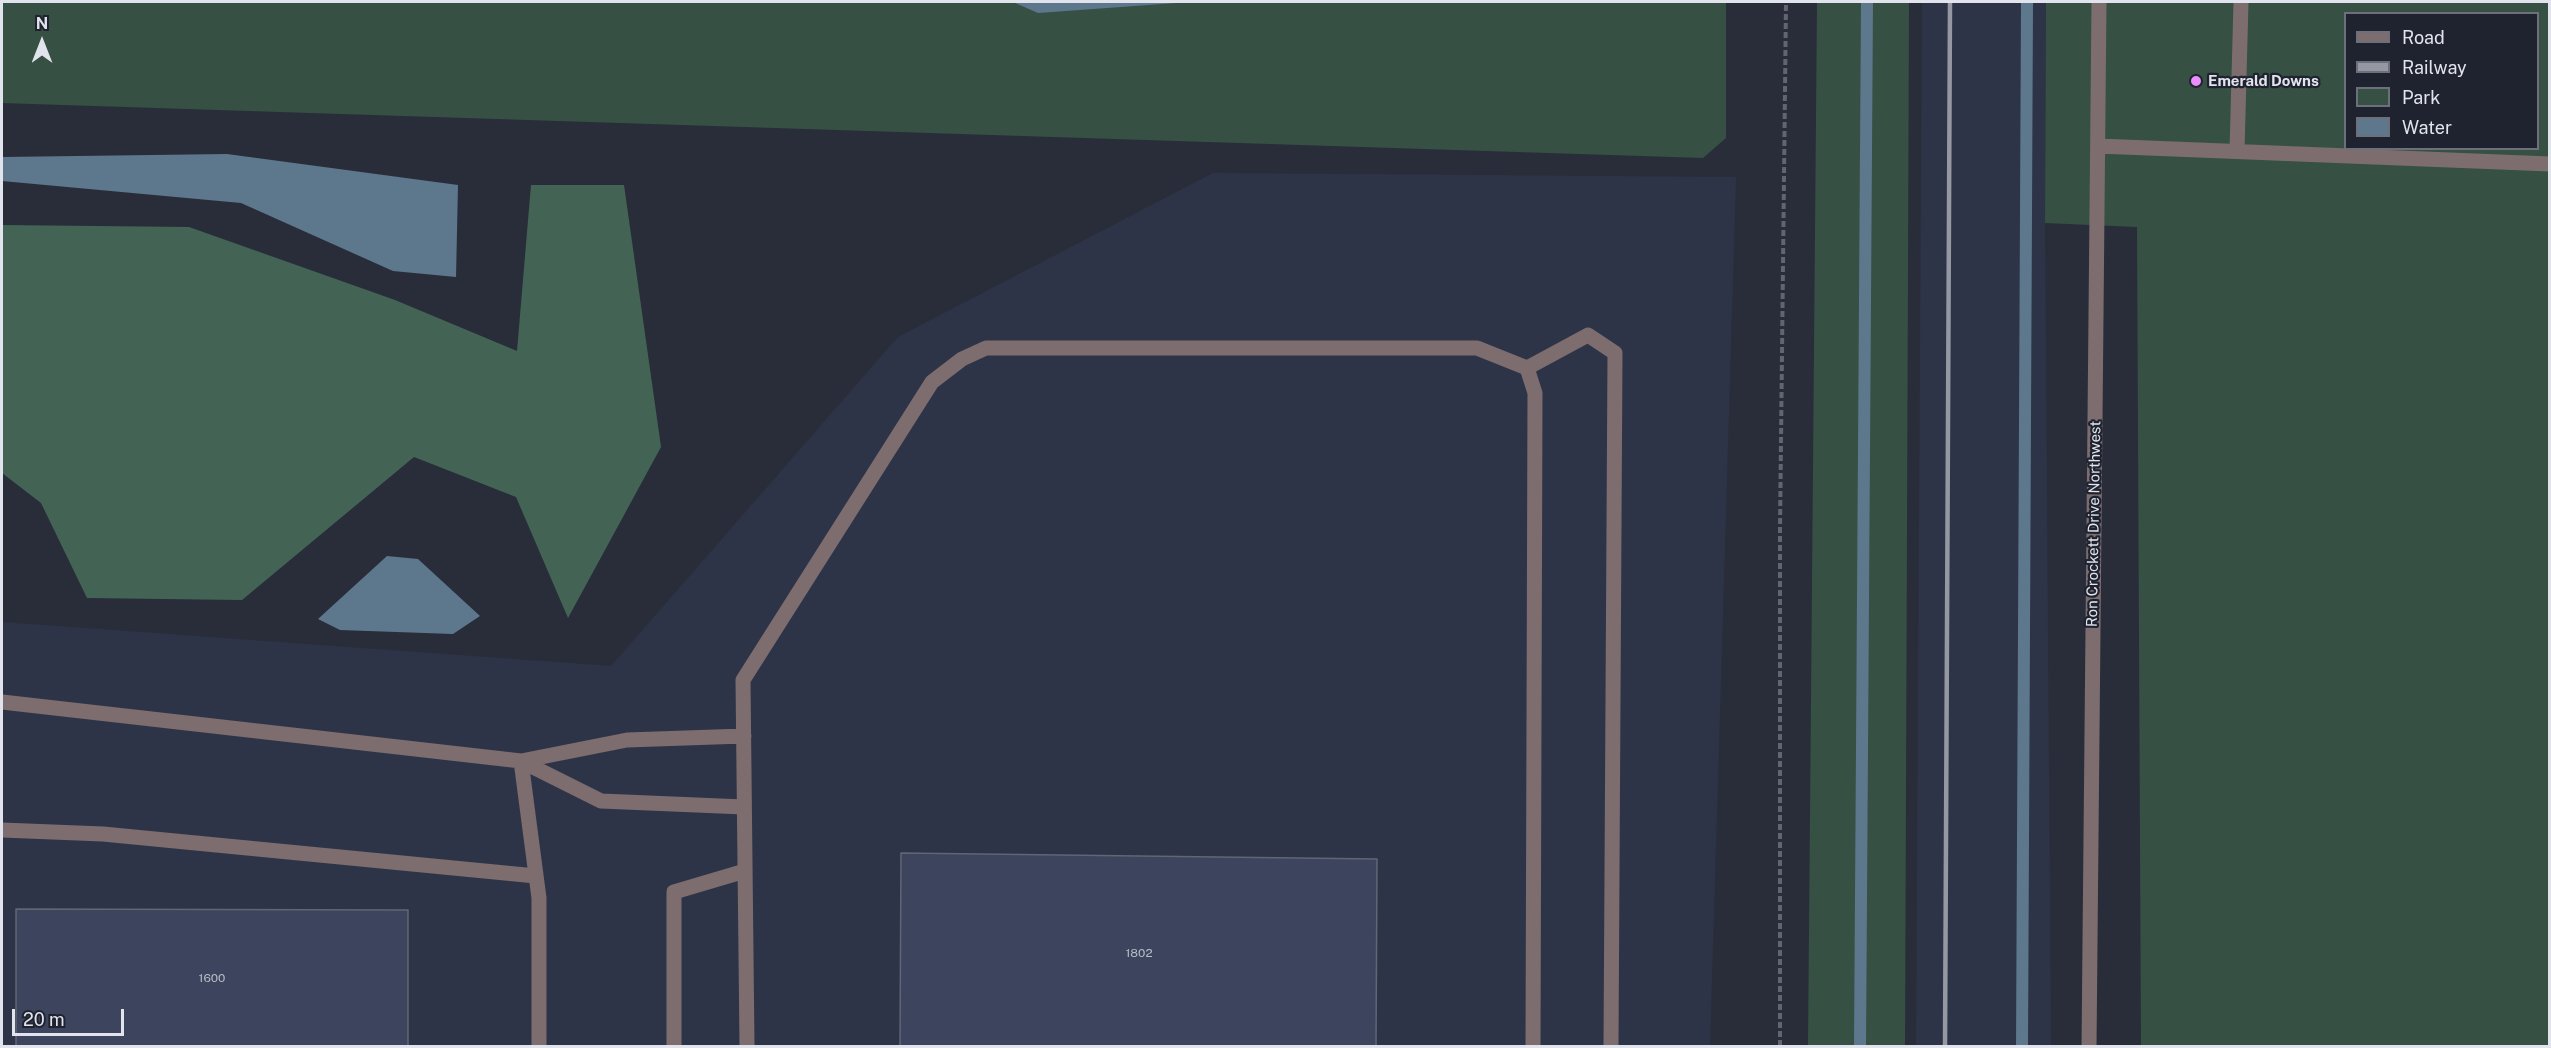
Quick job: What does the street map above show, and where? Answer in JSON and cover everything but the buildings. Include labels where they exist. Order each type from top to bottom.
[{"type":"street","name":"Ron Crockett Drive Northwest","points":[[2089,1047],[2099,2]]},
{"type":"street","points":[[2236,151],[2241,2]]},
{"type":"street","points":[[2098,146],[2550,164]]},
{"type":"street","points":[[1527,368],[1588,335],[1615,353],[1611,1047]]},
{"type":"street","points":[[747,1047],[743,680],[932,382],[962,359],[987,348],[1478,348],[1527,368]]},
{"type":"street","points":[[1527,368],[1535,393],[1533,1047]]},
{"type":"street","points":[[2,702],[521,761],[627,740],[744,736]]},
{"type":"street","points":[[521,761],[601,801],[744,807]]},
{"type":"street","points":[[521,761],[539,898],[539,1047]]},
{"type":"street","points":[[2,830],[103,834],[536,876]]},
{"type":"street","points":[[674,1047],[674,892],[745,871]]},
{"type":"path","points":[[1780,1047],[1780,542],[1786,2]]},
{"type":"shaded area","points":[[1922,2],[2046,2],[2045,223],[2051,1046],[1916,1046]]},
{"type":"shaded area","points":[[1213,173],[1736,177],[1710,1046],[2,1046],[2,622],[611,666],[898,337]]},
{"type":"green space","points":[[2,2],[1726,2],[1726,138],[1703,158],[2,103]]},
{"type":"green space","points":[[1817,2],[1909,2],[1905,1046],[1808,1046]]},
{"type":"green space","points":[[2046,2],[2549,2],[2549,1046],[2141,1046],[2137,227],[2045,223]]},
{"type":"green space","points":[[531,185],[624,185],[661,447],[568,618],[516,497],[414,457],[242,600],[87,598],[41,503],[2,473],[2,225],[189,227],[395,300],[517,351]]},
{"type":"water","points":[[1013,2],[1190,2],[1038,13]]},
{"type":"water","points":[[227,154],[458,185],[456,277],[393,271],[241,203],[2,181],[2,157]]},
{"type":"water","points":[[387,556],[418,559],[480,616],[453,634],[340,630],[318,619]]},
{"type":"waterway","points":[[1860,1046],[1867,2]]},
{"type":"waterway","points":[[2022,1046],[2027,2]]},
{"type":"railway","points":[[1945,1046],[1950,2]]},
{"type":"place","name":"Emerald Downs","points":[[2196,81]]}]
